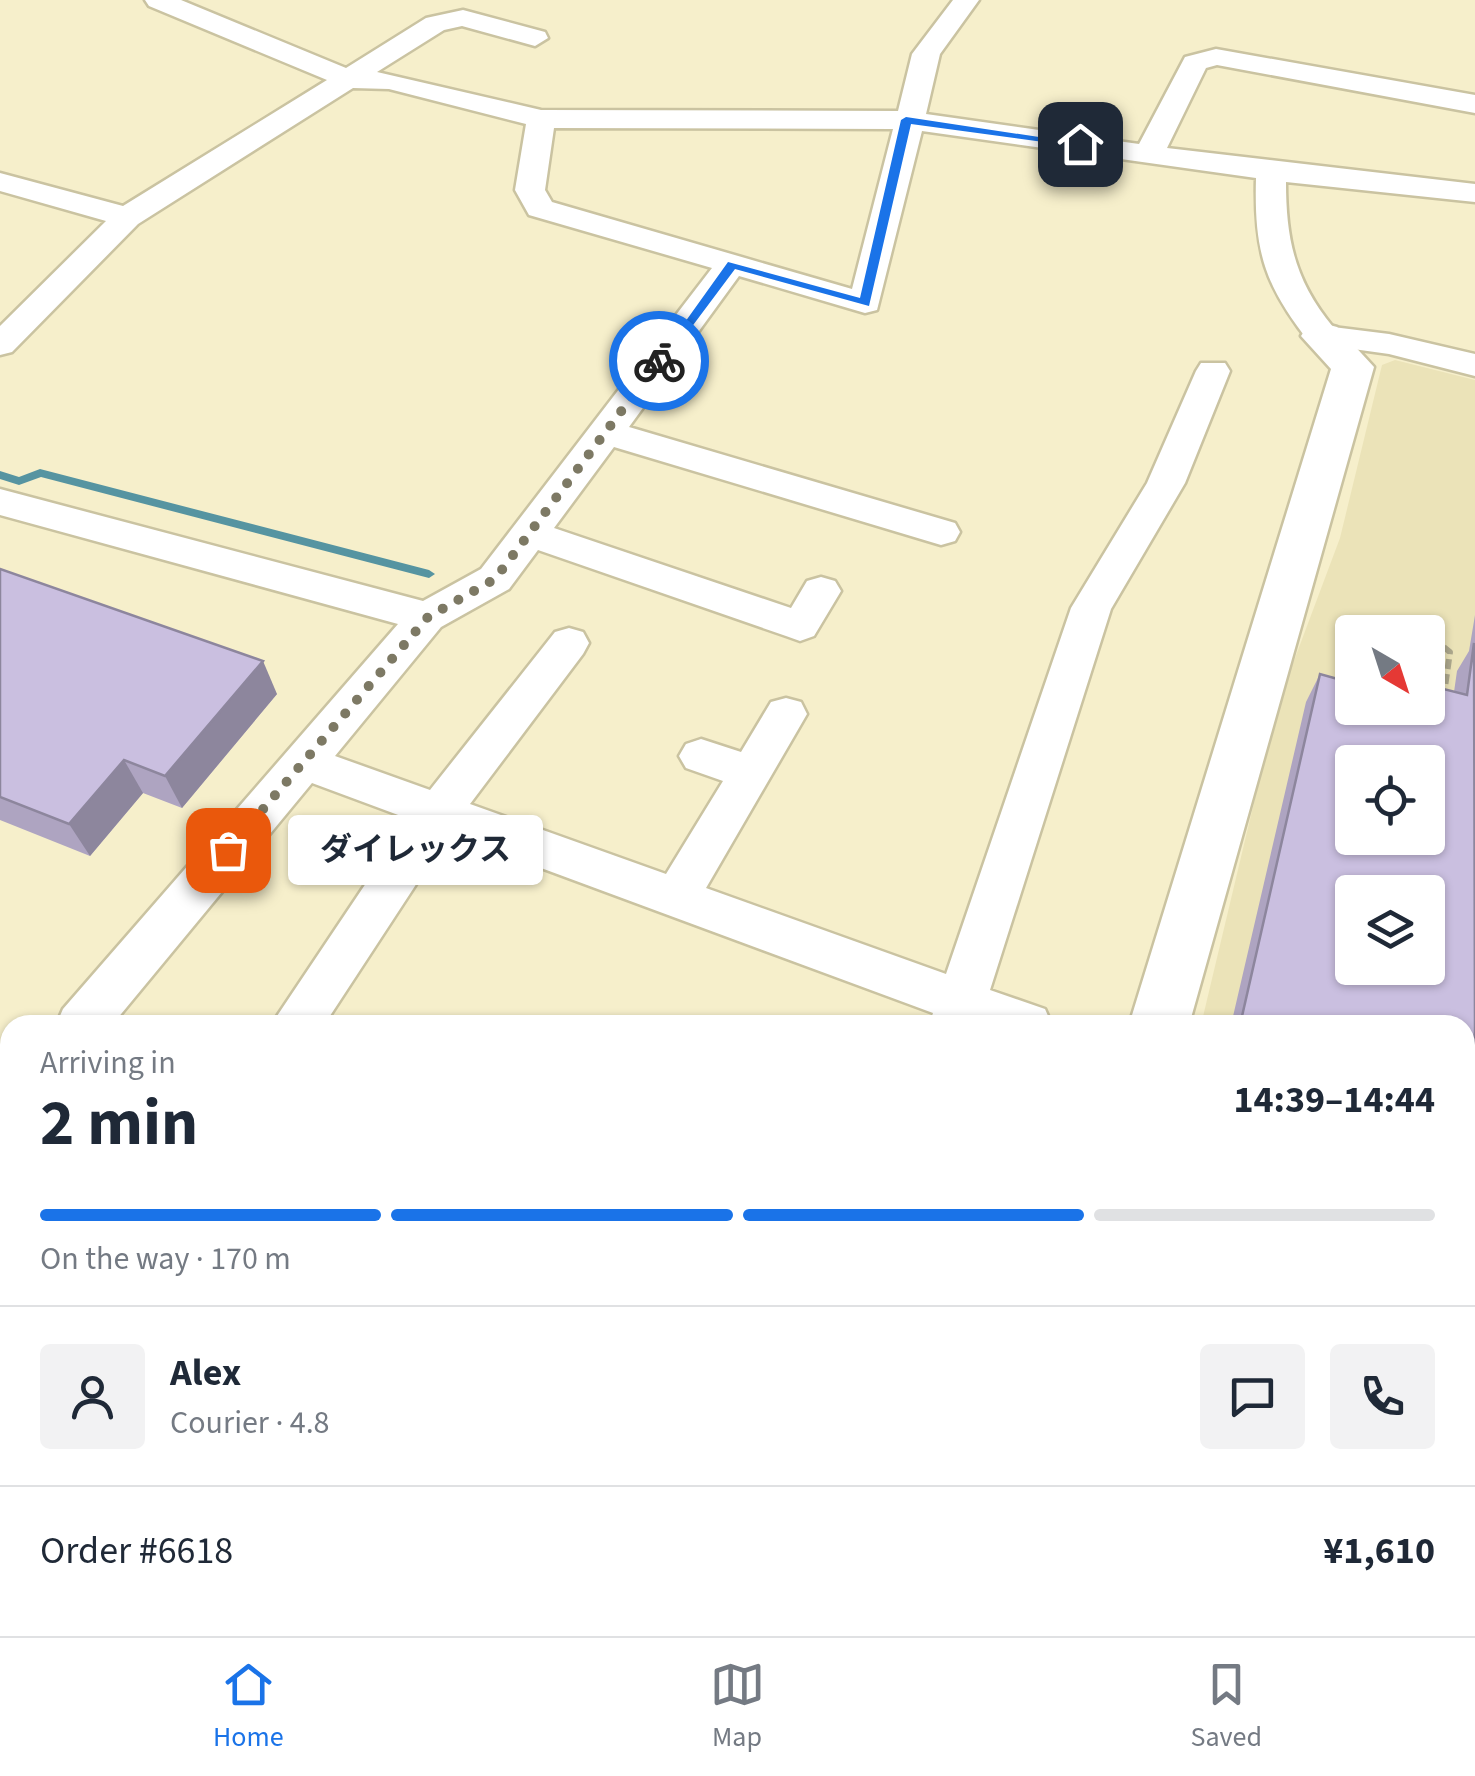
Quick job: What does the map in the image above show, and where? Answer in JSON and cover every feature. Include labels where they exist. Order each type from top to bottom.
[{"type":"street","points":[[158,0],[349,79],[390,81],[540,119],[906,120],[1271,171],[1475,193]]},
{"type":"street","points":[[540,119],[530,190],[540,208],[865,303],[906,120],[926,54],[966,0]]},
{"type":"street","points":[[0,345],[127,217],[447,20],[482,22],[534,38]]},
{"type":"street","points":[[1149,154],[1196,63],[1216,57],[1475,104]]},
{"type":"street","points":[[1162,1015],[1353,367],[1322,336],[1279,276],[1270,249],[1271,171]]},
{"type":"street","points":[[0,182],[127,217]]},
{"type":"street","points":[[89,1015],[428,617],[495,579],[732,264]]},
{"type":"street","points":[[1322,336],[1389,344],[1475,365]]},
{"type":"street","points":[[302,762],[676,898],[958,1013],[1091,608],[1166,483],[1212,370]]},
{"type":"street","points":[[606,432],[941,532]]},
{"type":"street","points":[[0,502],[428,617]]},
{"type":"street","points":[[529,534],[800,626],[821,592]]},
{"type":"street","points":[[303,1015],[439,812],[570,643]]},
{"type":"street","points":[[676,898],[786,714]]},
{"type":"street","points":[[701,756],[751,773]]},
{"type":"path","points":[[1445,648],[1450,652],[1445,689]]},
{"type":"path","points":[[1449,662],[1466,668]]},
{"type":"shaded area","points":[[1395,360],[1475,380],[1475,1015],[1203,1015],[1277,706],[1340,538],[1382,365]]},
{"type":"building","points":[[0,569],[263,661],[165,776],[124,760],[69,824],[0,797]]},
{"type":"building","points":[[1474,643],[1475,1015],[1242,1015],[1320,674],[1335,678],[1335,725],[1445,725],[1445,689],[1467,695]]},
{"type":"waterway","points":[[0,475],[19,481],[40,473],[429,574]]},
{"type":"way so far","points":[[228,850],[428,617],[495,579],[659,361]]},
{"type":"place","name":"ダイレックス","points":[[228,850]]},
{"type":"route","points":[[659,361],[732,264],[865,303],[906,120],[1080,144]]}]
